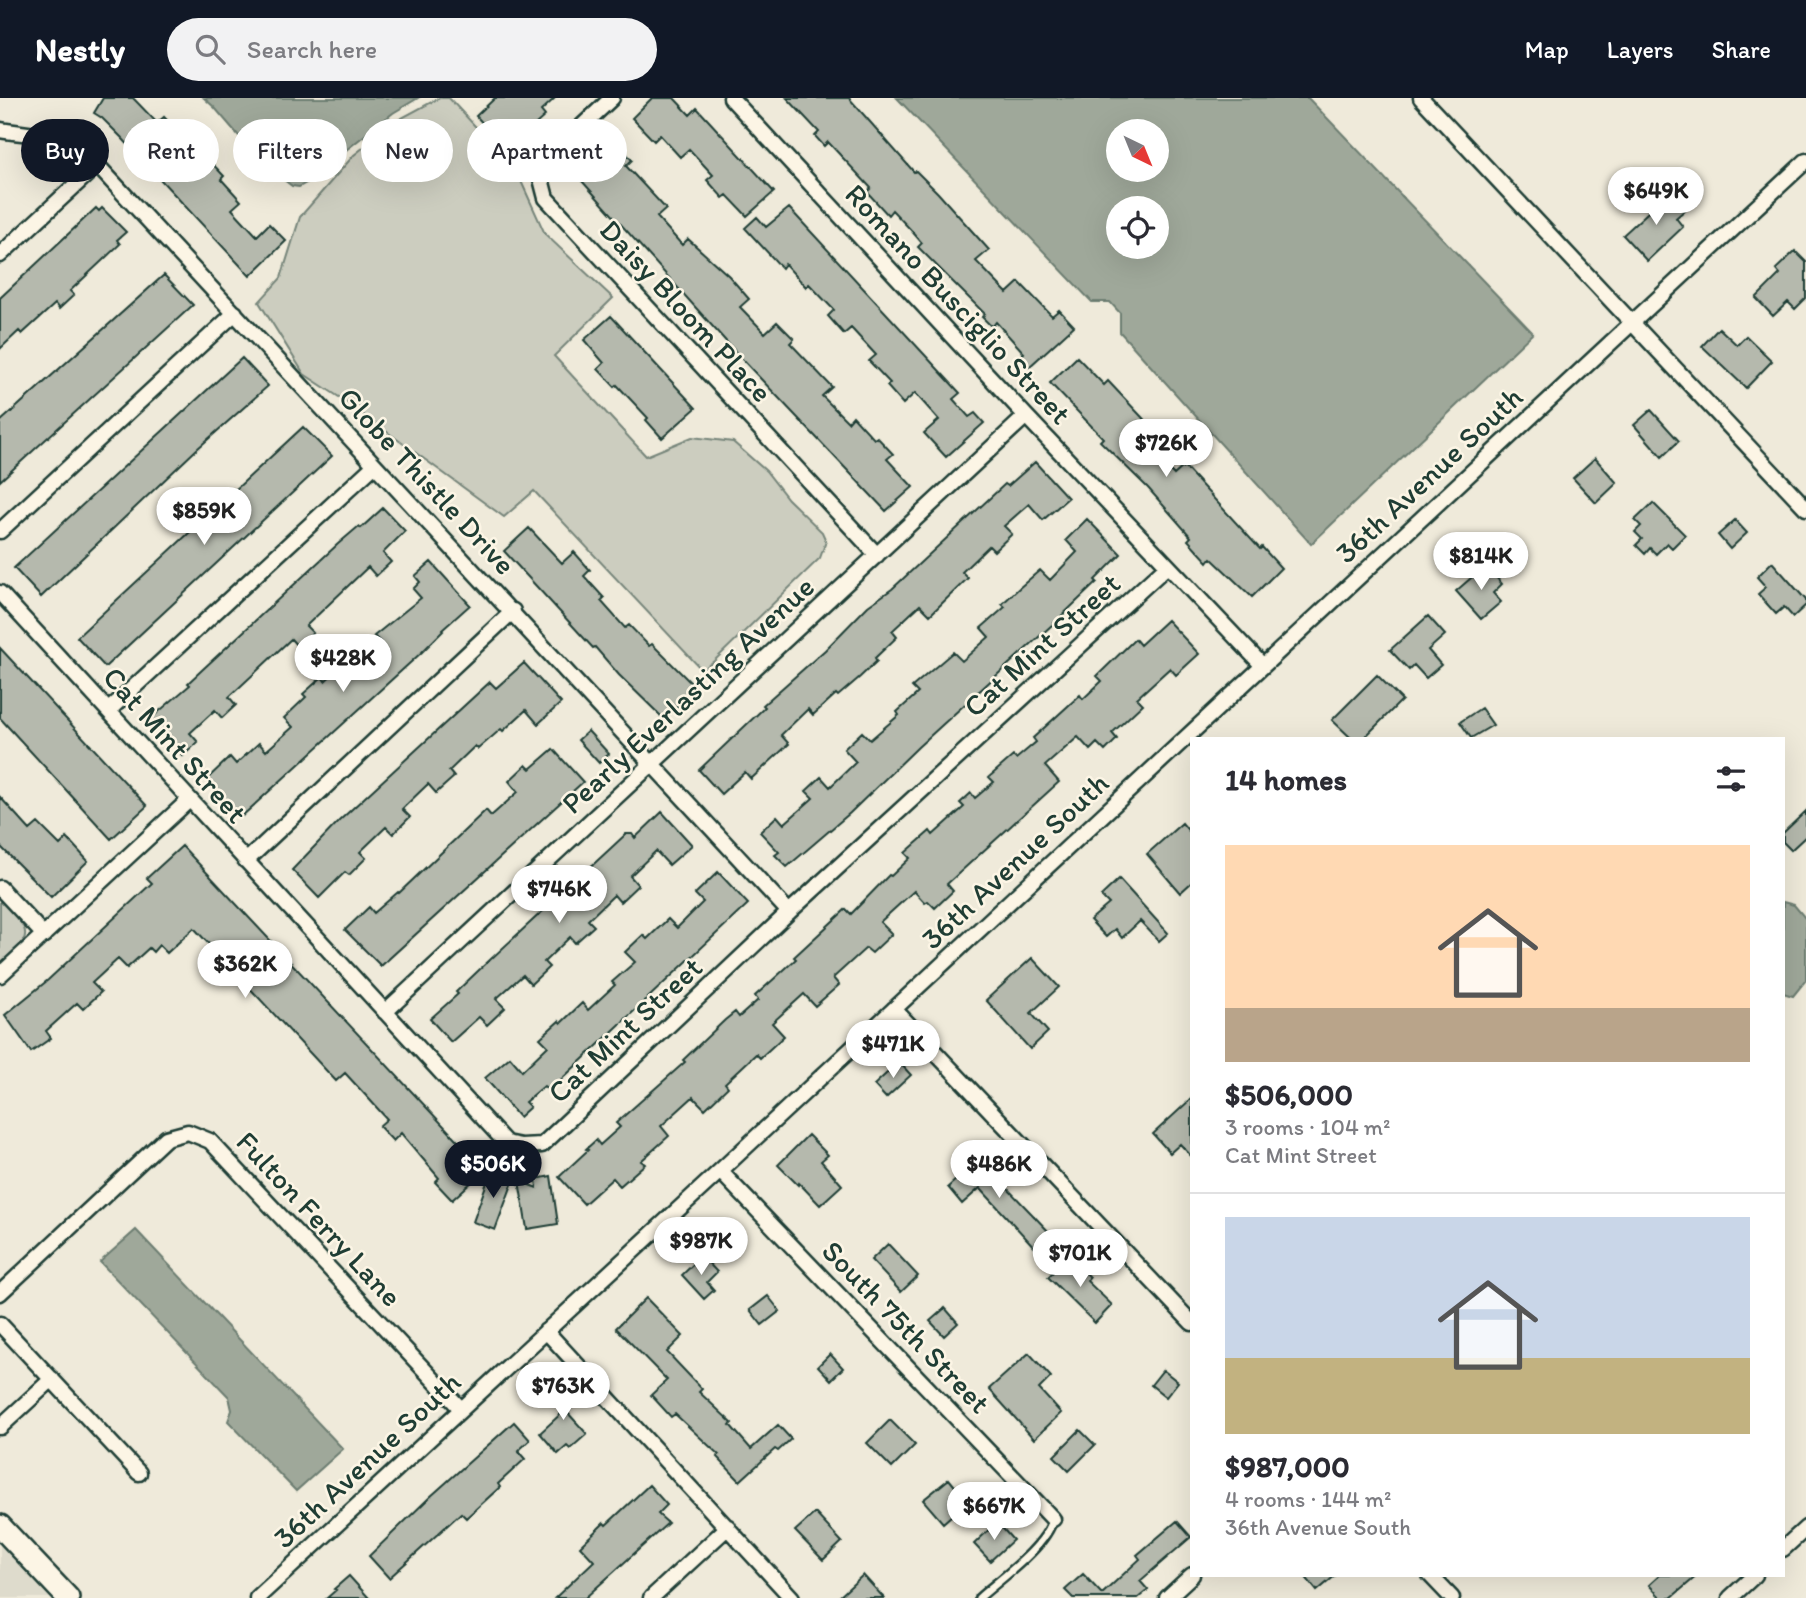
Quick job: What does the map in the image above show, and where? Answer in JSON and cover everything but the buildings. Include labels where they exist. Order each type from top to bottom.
[{"type":"street","name":"Daisy Bloom Place","points":[[612,98],[549,156],[540,175],[546,198],[877,555]]},
{"type":"street","name":"Romano Busciglio Street","points":[[731,98],[1263,666]]},
{"type":"street","points":[[1421,98],[1806,508]]},
{"type":"street","name":"Globe Thistle Drive","points":[[0,130],[21,133]]},
{"type":"street","name":"36th Avenue South","points":[[257,1598],[1806,161]]},
{"type":"street","name":"Globe Thistle Drive","points":[[109,178],[789,912]]},
{"type":"street","points":[[0,256],[79,182]]},
{"type":"street","points":[[0,531],[235,313]]},
{"type":"street","name":"Pearly Everlasting Avenue","points":[[385,1012],[1026,416]]},
{"type":"street","points":[[109,710],[374,465]]},
{"type":"street","name":"Cat Mint Street","points":[[0,593],[506,1143],[520,1146],[542,1145],[789,912],[1167,566]]},
{"type":"street","points":[[246,861],[513,611]]},
{"type":"street","points":[[0,975],[189,800]]},
{"type":"street","points":[[0,888],[44,935]]},
{"type":"street","points":[[894,1009],[1190,1320]]},
{"type":"street","name":"Fulton Ferry Lane","points":[[0,1293],[166,1138],[188,1132],[210,1141],[461,1409]]},
{"type":"street","name":"South 75th Street","points":[[720,1171],[1054,1519]]},
{"type":"street","points":[[0,1324],[139,1473]]},
{"type":"street","points":[[546,1331],[792,1598]]},
{"type":"street","points":[[0,1427],[52,1379]]},
{"type":"street","points":[[0,1526],[68,1598]]},
{"type":"street","points":[[651,1598],[728,1527]]},
{"type":"street","points":[[1785,1547],[1806,1528]]},
{"type":"street","points":[[1167,1598],[1190,1577]]},
{"type":"street","points":[[1432,1577],[1452,1598]]},
{"type":"street","points":[[1731,1598],[1753,1577]]},
{"type":"lane","points":[[979,1598],[1039,1544],[1054,1519]]},
{"type":"shaded area","points":[[204,98],[418,98],[385,119],[361,119],[361,138],[347,149],[347,119],[233,119],[233,129]]},
{"type":"shaded area","points":[[439,98],[449,98],[469,119],[467,182],[521,182],[545,234],[613,298],[554,356],[646,456],[692,437],[733,442],[766,471],[788,499],[822,532],[826,541],[820,558],[702,670],[534,491],[504,517],[304,374],[259,302],[281,278],[300,217],[330,182],[347,182],[347,163],[361,149],[361,182],[453,182],[453,119],[400,119]]},
{"type":"shaded area","points":[[897,98],[1308,98],[1533,333],[1311,544],[1120,332],[1120,313],[1110,302],[1092,302]]},
{"type":"shaded area","points":[[287,182],[308,182],[299,187]]},
{"type":"shaded area","points":[[0,899],[18,919],[25,933],[20,947],[0,966]]},
{"type":"shaded area","points":[[1785,903],[1794,905],[1806,919],[1806,980],[1793,996],[1785,994]]},
{"type":"shaded area","points":[[136,1230],[343,1449],[296,1491],[228,1421],[232,1410],[229,1397],[100,1262]]},
{"type":"shaded area","points":[[0,1539],[56,1598],[0,1598]]}]
